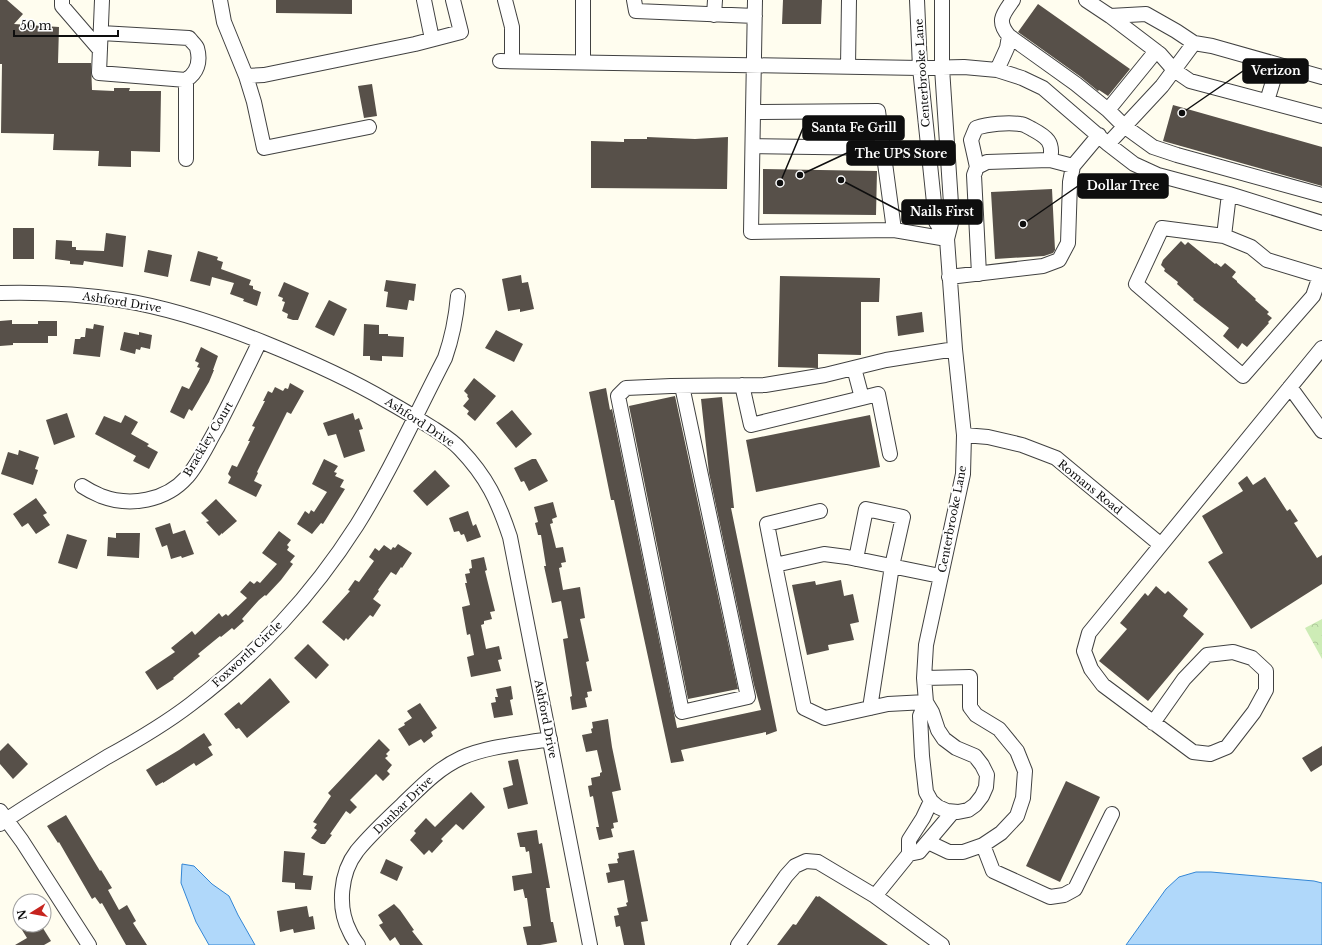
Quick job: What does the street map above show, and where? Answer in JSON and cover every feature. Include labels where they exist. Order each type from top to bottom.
[{"type":"street","points":[[62,0],[62,6],[100,50]]},
{"type":"street","points":[[101,33],[189,38],[197,48],[198,63],[193,75],[186,80],[98,73],[102,0]]},
{"type":"street","points":[[220,0],[224,22],[246,76],[254,102],[264,148],[369,127]]},
{"type":"street","points":[[424,0],[432,39]]},
{"type":"street","points":[[246,76],[272,74],[415,44],[461,32],[453,0]]},
{"type":"street","points":[[505,0],[512,28],[506,61],[920,68],[964,66],[997,70],[1022,78],[1043,88],[1103,140],[1134,164],[1158,175],[1229,194],[1322,223]]},
{"type":"street","points":[[583,0],[583,62]]},
{"type":"street","points":[[634,0],[636,11],[755,16]]},
{"type":"street","points":[[714,15],[715,0]]},
{"type":"street","points":[[755,0],[751,232],[894,230],[947,239]]},
{"type":"street","points":[[848,66],[849,0]]},
{"type":"street","name":"Centerbrooke Lane","points":[[917,0],[920,68],[936,222],[947,239]]},
{"type":"street","name":"Centerbrooke Lane","points":[[942,0],[942,68],[952,219],[947,239],[955,349],[964,436],[963,474],[926,645],[924,678],[926,702],[932,712],[938,730],[944,739],[956,748],[975,756],[987,775],[986,787],[975,805],[968,810],[952,813]]},
{"type":"street","points":[[1013,0],[1002,16],[1003,29],[1009,36],[1076,84],[1108,110],[1124,126],[1153,147],[1322,195]]},
{"type":"street","points":[[1086,0],[1110,16],[1156,51],[1174,70],[1190,81],[1322,116]]},
{"type":"street","points":[[1110,16],[1146,14],[1194,43],[1212,46],[1322,77]]},
{"type":"street","points":[[997,70],[1007,48],[1009,36]]},
{"type":"street","points":[[949,277],[1043,266],[1059,260],[1068,243],[1070,182],[1073,166],[1103,140],[1124,126],[1162,86],[1194,43]]},
{"type":"street","points":[[1108,110],[1156,51]]},
{"type":"street","points":[[1267,101],[1278,65]]},
{"type":"street","points":[[186,80],[186,159]]},
{"type":"street","points":[[753,112],[878,111],[894,230]]},
{"type":"street","points":[[979,274],[974,175],[977,167],[972,140],[976,128],[988,124],[1021,124],[1049,140],[1052,150],[1050,160]]},
{"type":"street","points":[[753,146],[883,148]]},
{"type":"street","points":[[977,167],[987,162],[1050,160],[1073,166]]},
{"type":"street","points":[[1224,236],[1229,194]]},
{"type":"street","points":[[1162,228],[1224,236],[1251,247],[1267,260],[1320,276],[1313,296],[1242,376],[1136,284],[1162,228]]},
{"type":"street","name":"Ashford Drive","points":[[0,293],[31,292],[78,295],[140,304],[193,316],[233,330],[332,372],[370,391],[452,441],[473,462],[487,483],[501,509],[510,537],[590,945]]},
{"type":"street","name":"Foxworth Circle","points":[[2,818],[154,730],[190,705],[233,670],[276,629],[309,593],[357,525],[389,470],[414,417],[445,358],[456,319],[458,296]]},
{"type":"street","name":"Brackley Court","points":[[82,486],[100,496],[114,500],[131,501],[150,500],[164,495],[177,487],[188,476],[208,444],[260,341]]},
{"type":"street","points":[[1153,723],[1184,679],[1207,655],[1233,652],[1252,658],[1266,671],[1266,690],[1254,712],[1227,747],[1210,754],[1193,752],[1153,723],[1103,685],[1091,669],[1084,651],[1089,633],[1322,348]]},
{"type":"street","points":[[682,386],[748,697],[682,712],[618,396],[626,388],[682,386],[765,385],[825,375],[886,360],[955,349]]},
{"type":"street","points":[[854,368],[862,398]]},
{"type":"street","points":[[742,385],[751,424],[878,394],[890,454]]},
{"type":"street","points":[[1290,387],[1322,431]]},
{"type":"street","name":"Romans Road","points":[[964,436],[988,437],[1022,445],[1056,458],[1161,545]]},
{"type":"street","points":[[856,559],[866,509],[903,517],[892,566],[870,708]]},
{"type":"street","points":[[820,511],[767,524],[804,708],[825,718],[888,704],[926,702]]},
{"type":"street","points":[[775,565],[824,554],[940,576]]},
{"type":"street","points":[[924,678],[970,677],[970,707],[976,715],[999,729],[1017,751],[1025,771],[1024,798],[1017,816],[1001,833],[983,845],[963,852],[949,852],[928,842]]},
{"type":"street","name":"Centerbrooke Lane","points":[[926,702],[920,716],[922,756],[926,792],[931,801]]},
{"type":"street","name":"Dunbar Drive","points":[[358,945],[349,931],[344,916],[342,897],[344,881],[356,852],[376,830],[427,781],[442,769],[460,758],[480,751],[550,739]]},
{"type":"street","points":[[875,896],[909,854],[919,852],[952,813],[938,807],[931,801],[923,818],[908,840],[909,854]]},
{"type":"street","points":[[983,845],[993,871],[1050,898],[1064,895],[1075,889],[1112,814]]},
{"type":"street","points":[[2,818],[22,841],[88,945]]},
{"type":"street","points":[[738,945],[786,876],[795,866],[806,861],[818,862],[875,896],[942,945]]},
{"type":"green space","points":[[1322,619],[1322,659],[1305,628]]},
{"type":"water","points":[[182,864],[194,866],[212,884],[229,896],[255,945],[209,945],[196,922],[181,883]]},
{"type":"water","points":[[1196,872],[1211,872],[1314,881],[1322,883],[1322,945],[1126,945],[1166,889],[1179,877]]},
{"type":"building","points":[[0,0],[7,0],[23,14],[14,24],[59,27],[58,63],[91,63],[92,90],[114,91],[114,88],[130,88],[129,91],[161,91],[160,152],[131,151],[131,167],[98,166],[99,151],[53,150],[54,134],[1,133],[2,64],[0,64]]},
{"type":"building","points":[[276,0],[352,0],[352,14],[276,13]]},
{"type":"building","points":[[783,0],[822,0],[821,24],[782,24]]},
{"type":"building","points":[[1038,4],[1130,69],[1108,96],[1099,90],[1098,91],[1018,32]]},
{"type":"building","points":[[372,84],[377,116],[364,118],[358,86]]},
{"type":"building","points":[[1173,105],[1322,147],[1322,186],[1163,141]]},
{"type":"building","points":[[647,137],[695,139],[728,137],[727,189],[591,188],[591,141],[624,142],[624,139],[647,139]]},
{"type":"building","points":[[763,169],[877,171],[876,215],[763,214]]},
{"type":"building","points":[[1052,189],[1055,250],[1053,253],[1044,256],[995,259],[991,192]]},
{"type":"building","points":[[13,228],[34,228],[34,259],[13,259]]},
{"type":"building","points":[[106,233],[126,236],[123,267],[84,261],[83,265],[70,264],[70,261],[55,259],[56,240],[72,241],[72,247],[76,247],[76,250],[104,251]]},
{"type":"building","points":[[1181,241],[1185,245],[1188,242],[1215,264],[1216,263],[1221,267],[1225,263],[1236,272],[1232,277],[1269,312],[1267,314],[1272,318],[1268,322],[1269,323],[1247,347],[1242,343],[1238,349],[1223,336],[1229,328],[1193,300],[1194,299],[1177,284],[1178,282],[1164,271],[1165,269],[1161,265],[1163,260]]},
{"type":"building","points":[[148,250],[172,255],[168,277],[144,272]]},
{"type":"building","points":[[198,251],[218,257],[217,260],[223,262],[221,269],[251,280],[249,285],[253,286],[253,289],[261,292],[257,306],[230,294],[234,283],[212,277],[210,286],[190,281]]},
{"type":"building","points":[[521,275],[522,283],[528,282],[534,309],[520,312],[520,309],[508,311],[502,279]]},
{"type":"building","points":[[780,276],[880,278],[879,302],[861,302],[861,355],[818,354],[818,368],[778,367]]},
{"type":"building","points":[[386,280],[416,284],[414,301],[409,300],[407,310],[386,307],[388,292],[384,291]]},
{"type":"building","points":[[284,282],[309,293],[298,320],[287,318],[288,314],[282,311],[285,302],[282,301],[283,298],[278,296]]},
{"type":"building","points":[[329,300],[347,309],[334,336],[315,327]]},
{"type":"building","points":[[922,312],[924,332],[898,336],[896,316]]},
{"type":"building","points":[[12,320],[12,324],[38,324],[38,321],[57,321],[57,336],[48,336],[48,343],[13,343],[13,345],[0,346],[0,321]]},
{"type":"building","points":[[94,324],[104,326],[100,357],[73,354],[75,339],[85,337],[86,328],[93,329]]},
{"type":"building","points":[[364,324],[379,325],[379,334],[404,337],[403,357],[382,356],[382,361],[370,360],[370,356],[363,356]]},
{"type":"building","points":[[496,330],[523,344],[514,362],[485,348]]},
{"type":"building","points":[[124,332],[139,335],[139,332],[152,335],[150,349],[141,347],[140,350],[136,349],[135,354],[120,350]]},
{"type":"building","points":[[201,347],[218,356],[209,382],[192,411],[189,409],[184,419],[170,412],[182,386],[189,389],[200,368],[197,367],[199,363],[195,361]]},
{"type":"building","points":[[474,378],[496,396],[475,421],[467,414],[469,411],[463,406],[469,399],[467,396],[468,395],[464,391]]},
{"type":"building","points":[[290,383],[304,391],[291,414],[287,412],[257,472],[258,473],[254,481],[262,485],[256,497],[228,483],[231,477],[228,474],[232,465],[237,467],[250,441],[248,441],[255,427],[252,426],[265,401],[263,401],[268,391],[272,393],[275,387],[283,391],[285,388],[288,389]]},
{"type":"building","points":[[606,388],[610,410],[612,409],[677,728],[761,710],[754,685],[709,473],[701,399],[722,397],[734,508],[731,508],[777,731],[766,735],[766,732],[681,750],[684,761],[671,763],[614,500],[611,500],[589,392]]},
{"type":"building","points":[[675,396],[738,689],[688,699],[629,406]]},
{"type":"building","points":[[512,410],[532,434],[516,448],[496,423]]},
{"type":"building","points":[[67,413],[75,437],[54,445],[46,420]]},
{"type":"building","points":[[353,413],[355,420],[359,418],[363,429],[359,430],[365,451],[344,458],[336,434],[328,436],[323,423]]},
{"type":"building","points":[[125,415],[138,422],[131,434],[149,444],[147,446],[158,452],[149,469],[133,461],[136,456],[95,434],[104,416],[121,423]]},
{"type":"building","points":[[870,415],[880,467],[756,492],[746,440]]},
{"type":"building","points":[[19,450],[39,457],[35,469],[38,470],[33,485],[1,474],[8,452],[18,455]]},
{"type":"building","points":[[324,459],[338,466],[334,472],[337,473],[335,476],[344,480],[340,487],[345,489],[323,524],[321,523],[312,534],[297,524],[305,511],[309,514],[311,510],[314,512],[327,492],[312,484]]},
{"type":"building","points":[[532,459],[536,459],[548,481],[529,491],[524,481],[521,482],[514,468]]},
{"type":"building","points":[[435,470],[450,486],[427,506],[413,491]]},
{"type":"building","points":[[1247,476],[1253,485],[1265,477],[1287,511],[1290,509],[1298,521],[1294,523],[1317,558],[1322,555],[1322,584],[1251,629],[1208,562],[1223,553],[1202,516],[1243,491],[1238,483]]},
{"type":"building","points":[[36,498],[47,513],[43,515],[50,525],[36,534],[28,523],[22,527],[13,514]]},
{"type":"building","points":[[216,499],[237,521],[219,536],[206,522],[209,521],[201,513]]},
{"type":"building","points":[[553,502],[557,517],[552,519],[553,523],[550,524],[556,548],[563,547],[566,562],[561,563],[562,567],[559,568],[563,590],[580,587],[585,618],[580,619],[589,661],[586,662],[592,691],[587,692],[588,697],[585,698],[587,707],[572,710],[570,697],[572,696],[563,639],[568,638],[561,601],[552,603],[544,566],[546,566],[541,535],[538,535],[535,523],[538,522],[534,507]]},
{"type":"building","points":[[468,511],[473,526],[476,524],[481,537],[467,542],[464,534],[461,535],[459,531],[454,532],[449,518]]},
{"type":"building","points":[[170,523],[173,534],[185,530],[194,554],[182,558],[181,556],[171,559],[167,545],[162,547],[155,528]]},
{"type":"building","points":[[279,531],[291,540],[287,545],[289,547],[287,550],[295,556],[290,562],[293,564],[281,580],[266,596],[265,595],[259,600],[242,619],[244,621],[234,630],[232,628],[221,637],[220,636],[198,654],[200,656],[173,678],[174,679],[157,690],[145,672],[175,652],[171,648],[192,631],[195,635],[219,613],[222,617],[226,614],[228,616],[247,598],[240,592],[250,581],[254,584],[257,581],[260,583],[277,564],[262,553]]},
{"type":"building","points":[[116,533],[140,533],[139,558],[107,556],[108,537],[116,538]]},
{"type":"building","points":[[67,534],[87,540],[77,569],[58,563]]},
{"type":"building","points":[[398,544],[412,553],[396,575],[391,572],[378,590],[379,591],[373,599],[381,605],[373,617],[370,615],[348,640],[346,638],[344,641],[322,622],[350,591],[348,590],[355,580],[359,582],[374,561],[369,557],[375,548],[379,551],[384,545],[391,550]]},
{"type":"building","points":[[484,557],[487,570],[485,571],[495,611],[490,612],[492,619],[484,621],[484,624],[481,625],[486,649],[499,646],[502,659],[498,660],[501,671],[471,677],[467,657],[474,655],[470,634],[467,635],[462,607],[470,605],[465,583],[467,583],[465,574],[470,573],[469,569],[472,568],[471,560]]},
{"type":"building","points":[[841,580],[844,596],[853,594],[859,622],[850,624],[854,640],[828,645],[829,650],[807,655],[792,585],[815,581],[816,585]]},
{"type":"building","points":[[1156,586],[1165,594],[1168,591],[1188,609],[1183,616],[1204,634],[1148,701],[1099,661],[1127,629],[1120,623],[1145,593],[1148,596]]},
{"type":"building","points":[[308,644],[329,665],[316,679],[294,658]]},
{"type":"building","points":[[270,678],[290,702],[247,738],[239,728],[236,729],[224,714],[239,702],[241,705]]},
{"type":"building","points":[[511,686],[513,699],[510,700],[513,715],[494,718],[491,703],[496,702],[495,697],[498,697],[496,689]]},
{"type":"building","points":[[420,703],[437,728],[431,732],[433,736],[424,743],[421,739],[409,746],[398,729],[412,718],[407,711]]},
{"type":"building","points":[[608,719],[621,790],[612,792],[618,822],[613,823],[614,828],[611,829],[613,837],[599,840],[596,827],[599,827],[593,796],[590,797],[588,786],[592,785],[591,778],[600,776],[600,773],[602,772],[597,750],[586,752],[582,735],[592,733],[592,722]]},
{"type":"building","points":[[204,733],[212,745],[208,747],[213,755],[196,766],[194,763],[156,786],[146,770]]},
{"type":"building","points":[[379,739],[390,750],[386,754],[388,756],[385,758],[392,765],[387,771],[390,774],[383,781],[376,774],[350,800],[357,807],[350,814],[346,811],[325,844],[321,844],[311,838],[317,830],[314,828],[317,824],[313,822],[331,796],[328,793]]},
{"type":"building","points":[[8,743],[28,764],[13,779],[0,764],[0,751]]},
{"type":"building","points":[[1322,746],[1322,765],[1311,772],[1302,758]]},
{"type":"building","points":[[518,759],[528,804],[508,809],[503,788],[513,785],[508,761]]},
{"type":"building","points":[[1066,781],[1100,797],[1060,882],[1026,866]]},
{"type":"building","points":[[471,792],[485,807],[463,830],[456,824],[441,839],[443,841],[432,853],[429,850],[424,855],[410,840],[416,833],[414,831],[426,818],[435,827]]},
{"type":"building","points":[[66,815],[112,888],[108,890],[119,910],[127,905],[136,921],[133,923],[147,945],[126,945],[102,903],[100,904],[95,897],[92,899],[59,842],[58,843],[47,826]]},
{"type":"building","points":[[537,830],[539,844],[542,843],[550,888],[546,888],[551,922],[553,922],[557,942],[540,945],[527,945],[523,927],[531,926],[527,898],[525,898],[523,889],[514,891],[512,876],[532,873],[529,851],[526,852],[525,847],[520,847],[517,833]]},
{"type":"building","points":[[634,850],[648,921],[641,922],[645,945],[624,945],[620,926],[616,927],[614,916],[619,915],[617,908],[627,906],[626,903],[628,902],[624,880],[608,883],[606,873],[610,872],[608,864],[618,863],[618,853]]},
{"type":"building","points":[[284,851],[305,853],[303,875],[313,876],[311,890],[295,889],[295,883],[282,882]]},
{"type":"building","points":[[386,859],[403,867],[397,881],[380,873]]},
{"type":"building","points":[[816,896],[819,896],[888,945],[777,945],[793,924],[796,925]]},
{"type":"building","points":[[394,904],[400,910],[414,930],[412,931],[423,945],[400,945],[395,937],[390,941],[379,925],[383,923],[378,915]]},
{"type":"building","points":[[307,906],[309,917],[313,916],[315,929],[294,933],[293,929],[280,932],[277,911]]},
{"type":"building","points":[[24,933],[46,933],[51,941],[44,945],[15,945],[27,938]]},
{"type":"place","name":"Verizon","points":[[1182,113]]},
{"type":"place","name":"The UPS Store","points":[[800,175]]},
{"type":"place","name":"Nails First","points":[[841,180]]},
{"type":"place","name":"Santa Fe Grill","points":[[780,183]]},
{"type":"place","name":"Dollar Tree","points":[[1023,224]]}]
